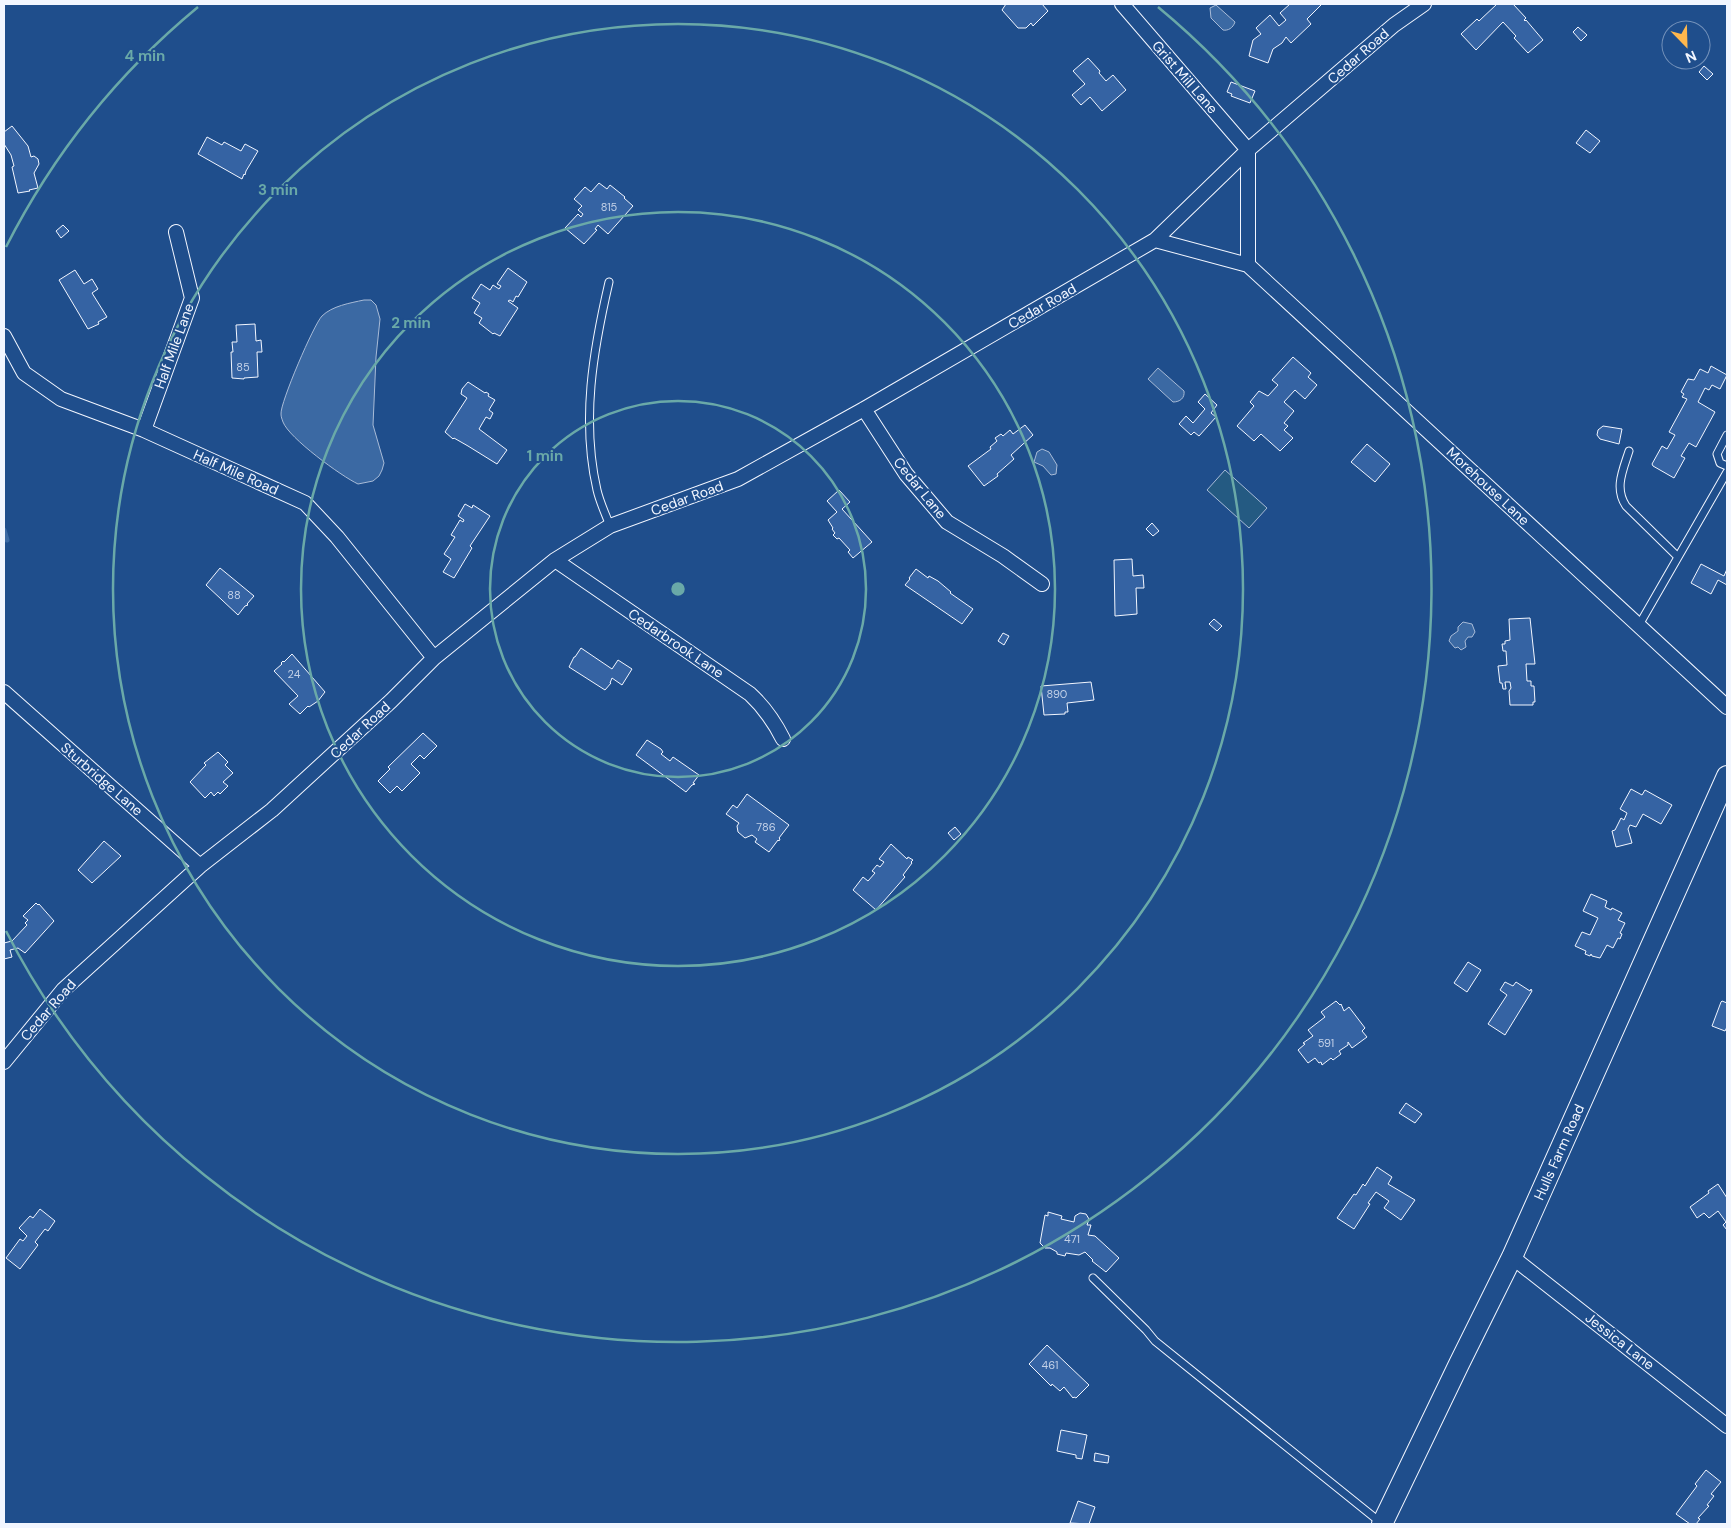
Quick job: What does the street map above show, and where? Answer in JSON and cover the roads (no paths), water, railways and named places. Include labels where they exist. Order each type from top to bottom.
[{"type":"main road","name":"Hulls Farm Road","points":[[1382,1524],[1458,1364],[1512,1257],[1727,776]]},
{"type":"street","name":"Grist Mill Lane","points":[[1122,4],[1248,150]]},
{"type":"street","name":"Cedar Road","points":[[4,1062],[63,990],[200,866],[272,810],[391,701],[434,658],[555,560],[610,526],[738,479],[864,409],[1155,240],[1248,150],[1394,25],[1424,4]]},
{"type":"street","points":[[1248,150],[1248,264]]},
{"type":"street","name":"Half Mile Lane","points":[[144,430],[192,298],[176,232]]},
{"type":"street","name":"Morehouse Lane","points":[[1155,240],[1248,264],[1727,707]]},
{"type":"street","name":"Half Mile Road","points":[[4,336],[24,373],[61,399],[144,430],[305,503],[337,537],[434,658]]},
{"type":"street","name":"Cedar Lane","points":[[864,409],[906,474],[948,522],[1003,556],[1042,584]]},
{"type":"street","name":"Cedarbrook Lane","points":[[555,560],[750,694],[772,718],[783,739]]},
{"type":"street","name":"Sturbridge Lane","points":[[4,692],[200,866]]},
{"type":"street","name":"Jessica Lane","points":[[1512,1257],[1727,1426]]},
{"type":"lane","points":[[609,282],[593,363],[588,415],[591,458],[597,492],[610,526]]},
{"type":"lane","points":[[1727,435],[1717,454],[1720,463],[1727,466]]},
{"type":"lane","points":[[1629,451],[1621,476],[1620,498],[1678,557]]},
{"type":"lane","points":[[1639,625],[1727,472]]},
{"type":"lane","points":[[1093,1278],[1146,1330],[1155,1342],[1382,1524]]},
{"type":"waterway","points":[[4,530],[7,540]]}]
